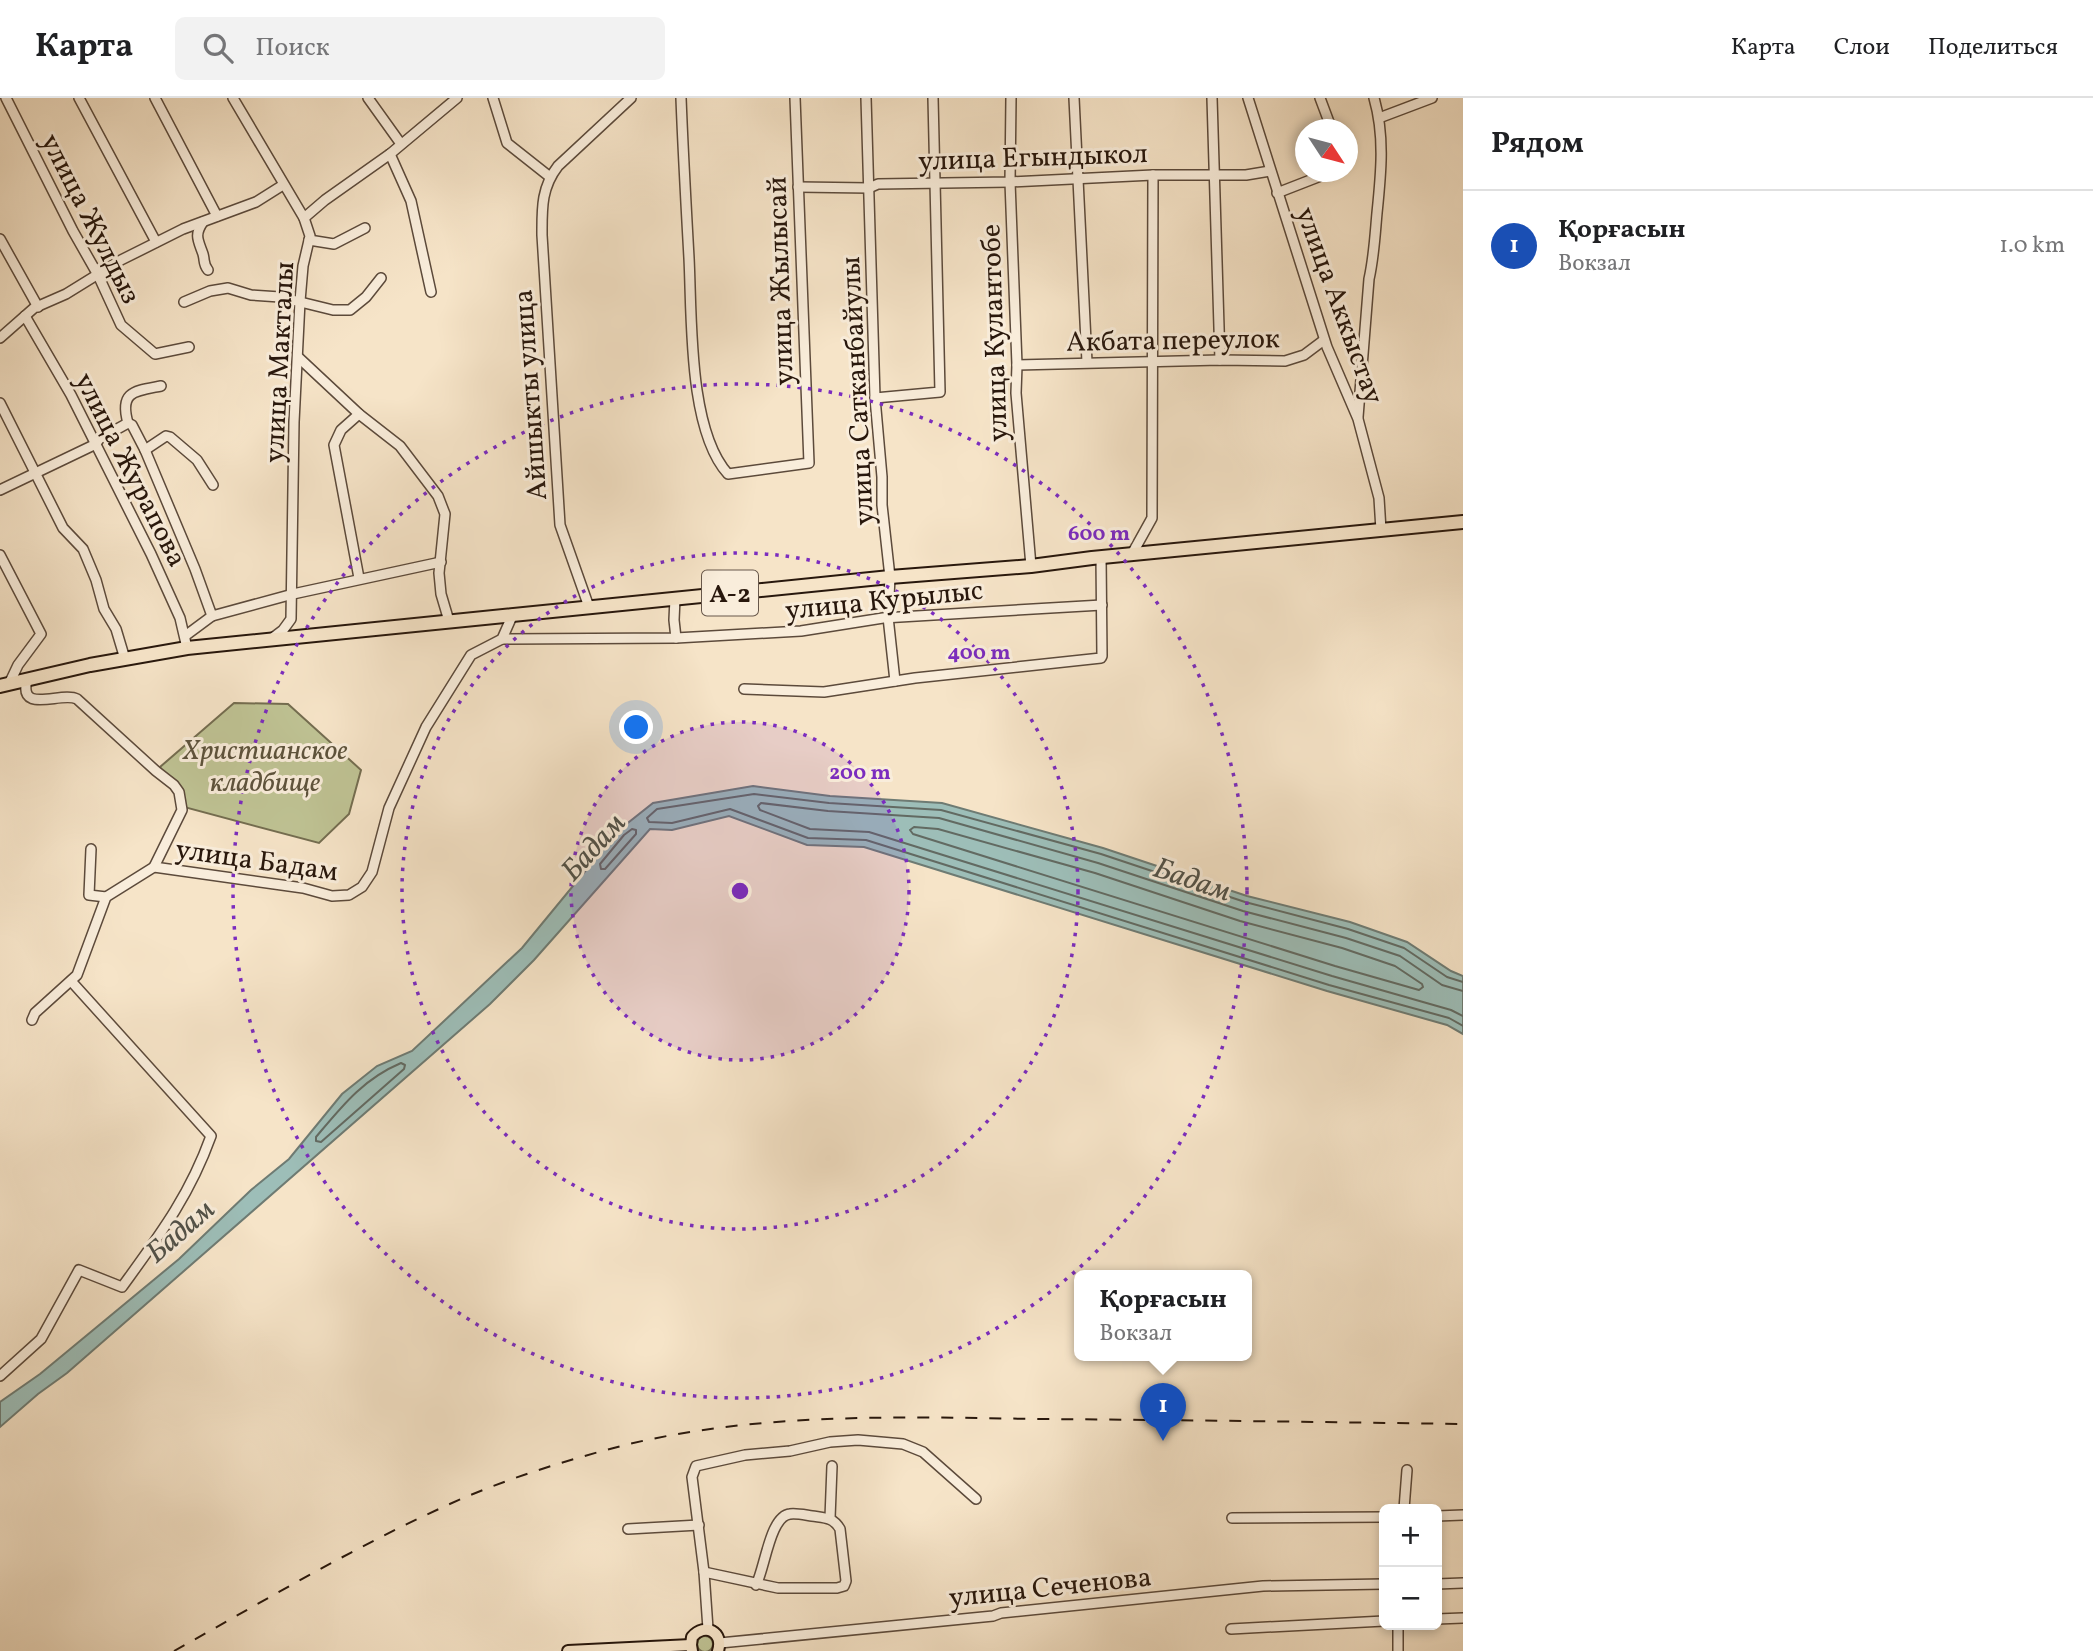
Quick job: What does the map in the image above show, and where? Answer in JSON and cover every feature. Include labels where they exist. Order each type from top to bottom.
[{"type":"highway","name":"A-2","points":[[5,685],[125,659],[186,642],[269,640],[1463,522]]},
{"type":"main road","points":[[568,1651],[692,1648],[694,1634],[701,1629],[715,1633],[719,1647]]},
{"type":"street","points":[[79,98],[156,242]]},
{"type":"street","points":[[155,98],[217,216]]},
{"type":"street","name":"улица Макталы","points":[[233,98],[304,218],[310,236],[303,265],[300,301],[294,422],[291,619],[283,630],[269,640]]},
{"type":"street","points":[[368,98],[401,144]]},
{"type":"street","points":[[304,218],[390,154],[457,98]]},
{"type":"street","points":[[493,98],[508,143],[550,177]]},
{"type":"street","name":"Айшыкты улица","points":[[589,607],[560,525],[542,198],[550,177],[558,166],[631,98]]},
{"type":"street","name":"улица Жылысай","points":[[681,98],[695,374],[706,435],[720,465],[728,474],[809,463],[795,98]]},
{"type":"street","name":"улица Сатканбайулы","points":[[866,98],[875,398],[890,577],[888,617],[895,681]]},
{"type":"street","points":[[875,398],[940,392],[933,98]]},
{"type":"street","name":"улица Кулантобе","points":[[1011,98],[1010,182],[1016,393],[1031,566]]},
{"type":"street","points":[[1074,98],[1087,362]]},
{"type":"street","points":[[1212,98],[1220,360]]},
{"type":"street","name":"улица Аккыстау","points":[[1248,98],[1324,340],[1357,419],[1379,498],[1381,530]]},
{"type":"street","points":[[1320,98],[1328,119]]},
{"type":"street","points":[[1357,419],[1382,164],[1380,118],[1374,98]]},
{"type":"street","points":[[1380,118],[1432,98]]},
{"type":"street","name":"улица Жулдыз","points":[[7,101],[73,231],[99,275],[121,325],[155,354],[189,347]]},
{"type":"street","points":[[390,154],[411,201],[431,292]]},
{"type":"street","name":"улица Егындыкол","points":[[798,187],[869,188],[878,184],[1010,182],[1153,175],[1246,175],[1270,171]]},
{"type":"street","points":[[1132,554],[1152,518],[1153,175]]},
{"type":"street","points":[[1277,193],[1305,182]]},
{"type":"street","points":[[0,338],[38,307],[99,275],[121,260],[202,222],[256,202],[283,185]]},
{"type":"street","points":[[202,222],[196,237],[208,270]]},
{"type":"street","points":[[309,240],[334,244],[365,228]]},
{"type":"street","points":[[0,239],[38,307]]},
{"type":"street","points":[[184,302],[210,291],[228,288],[251,295],[300,301],[333,310],[350,310],[366,297],[382,278]]},
{"type":"street","name":"улица Журапова","points":[[25,316],[71,395],[151,554],[180,618],[186,642]]},
{"type":"street","name":"Акбата переулок","points":[[1017,365],[1285,361],[1304,355],[1324,340]]},
{"type":"street","points":[[298,357],[359,414],[400,446],[443,505],[445,514],[441,594],[449,621]]},
{"type":"street","points":[[161,386],[134,391],[129,395],[126,401],[128,423],[132,425],[145,450],[212,616]]},
{"type":"street","points":[[0,403],[63,528],[83,550],[96,580],[104,609],[116,629],[125,659]]},
{"type":"street","points":[[359,414],[341,430],[334,445],[359,578]]},
{"type":"street","points":[[0,490],[96,444],[99,439],[128,423]]},
{"type":"street","points":[[145,450],[166,436],[170,437],[197,460],[213,485]]},
{"type":"street","points":[[0,555],[41,634],[5,685]]},
{"type":"street","points":[[744,689],[824,692],[895,681],[1101,658],[1101,557]]},
{"type":"street","points":[[186,642],[212,616],[359,578],[441,562]]},
{"type":"street","points":[[675,598],[676,638]]},
{"type":"street","name":"улица Курылыс","points":[[502,639],[676,638],[802,631],[888,617],[1102,605]]},
{"type":"street","points":[[502,639],[513,614]]},
{"type":"street","name":"улица Бадам","points":[[106,897],[154,867],[303,888],[332,896],[349,895],[362,887],[372,872],[389,808],[426,727],[471,655],[502,639]]},
{"type":"street","points":[[27,680],[25,687],[31,698],[40,701],[70,696],[77,699],[174,785],[181,810],[154,867]]},
{"type":"street","points":[[32,1020],[35,1013],[77,975],[106,897],[89,895],[91,849]]},
{"type":"street","points":[[0,1376],[41,1339],[79,1270],[122,1287],[169,1224],[198,1172],[211,1136],[71,981]]},
{"type":"street","points":[[708,1629],[692,1477],[696,1466],[830,1442],[858,1440],[902,1444],[923,1452],[976,1499]]},
{"type":"street","points":[[704,1572],[778,1588],[844,1586],[846,1581],[839,1529],[830,1518],[832,1466]]},
{"type":"street","points":[[1404,1504],[1407,1469]]},
{"type":"street","points":[[756,1585],[762,1574],[774,1527],[780,1518],[790,1514],[830,1518]]},
{"type":"street","points":[[1442,1516],[1463,1515]]},
{"type":"street","points":[[1231,1518],[1379,1517]]},
{"type":"street","points":[[628,1529],[699,1525]]},
{"type":"street","points":[[1442,1584],[1463,1583]]},
{"type":"street","name":"улица Сеченова","points":[[719,1647],[1252,1587],[1379,1584]]},
{"type":"street","points":[[1442,1619],[1463,1618]]},
{"type":"street","points":[[1231,1629],[1379,1621]]},
{"type":"street","points":[[1398,1630],[1398,1651]]},
{"type":"green space","name":"Христианское кладбище","points":[[234,703],[288,704],[361,770],[349,814],[319,843],[184,807],[160,767]]},
{"type":"green space","points":[[702,1636],[708,1636],[713,1644],[711,1650],[702,1652],[697,1647],[697,1641]]},
{"type":"water","name":"Бадам","points":[[753,786],[830,796],[942,803],[1103,848],[1247,896],[1350,922],[1407,942],[1463,976],[1463,1034],[1447,1025],[1327,991],[864,847],[807,845],[729,816],[672,830],[650,829],[534,960],[490,1004],[67,1373],[0,1427],[0,1402],[40,1374],[179,1259],[251,1190],[289,1159],[342,1094],[377,1066],[412,1051],[522,948],[619,830],[653,803]]},
{"type":"railway","points":[[174,1651],[339,1559],[463,1498],[508,1480],[578,1458],[676,1434],[779,1422],[883,1418],[1463,1424]]},
{"type":"place","name":"Қорғасын","points":[[1163,1441]]}]
